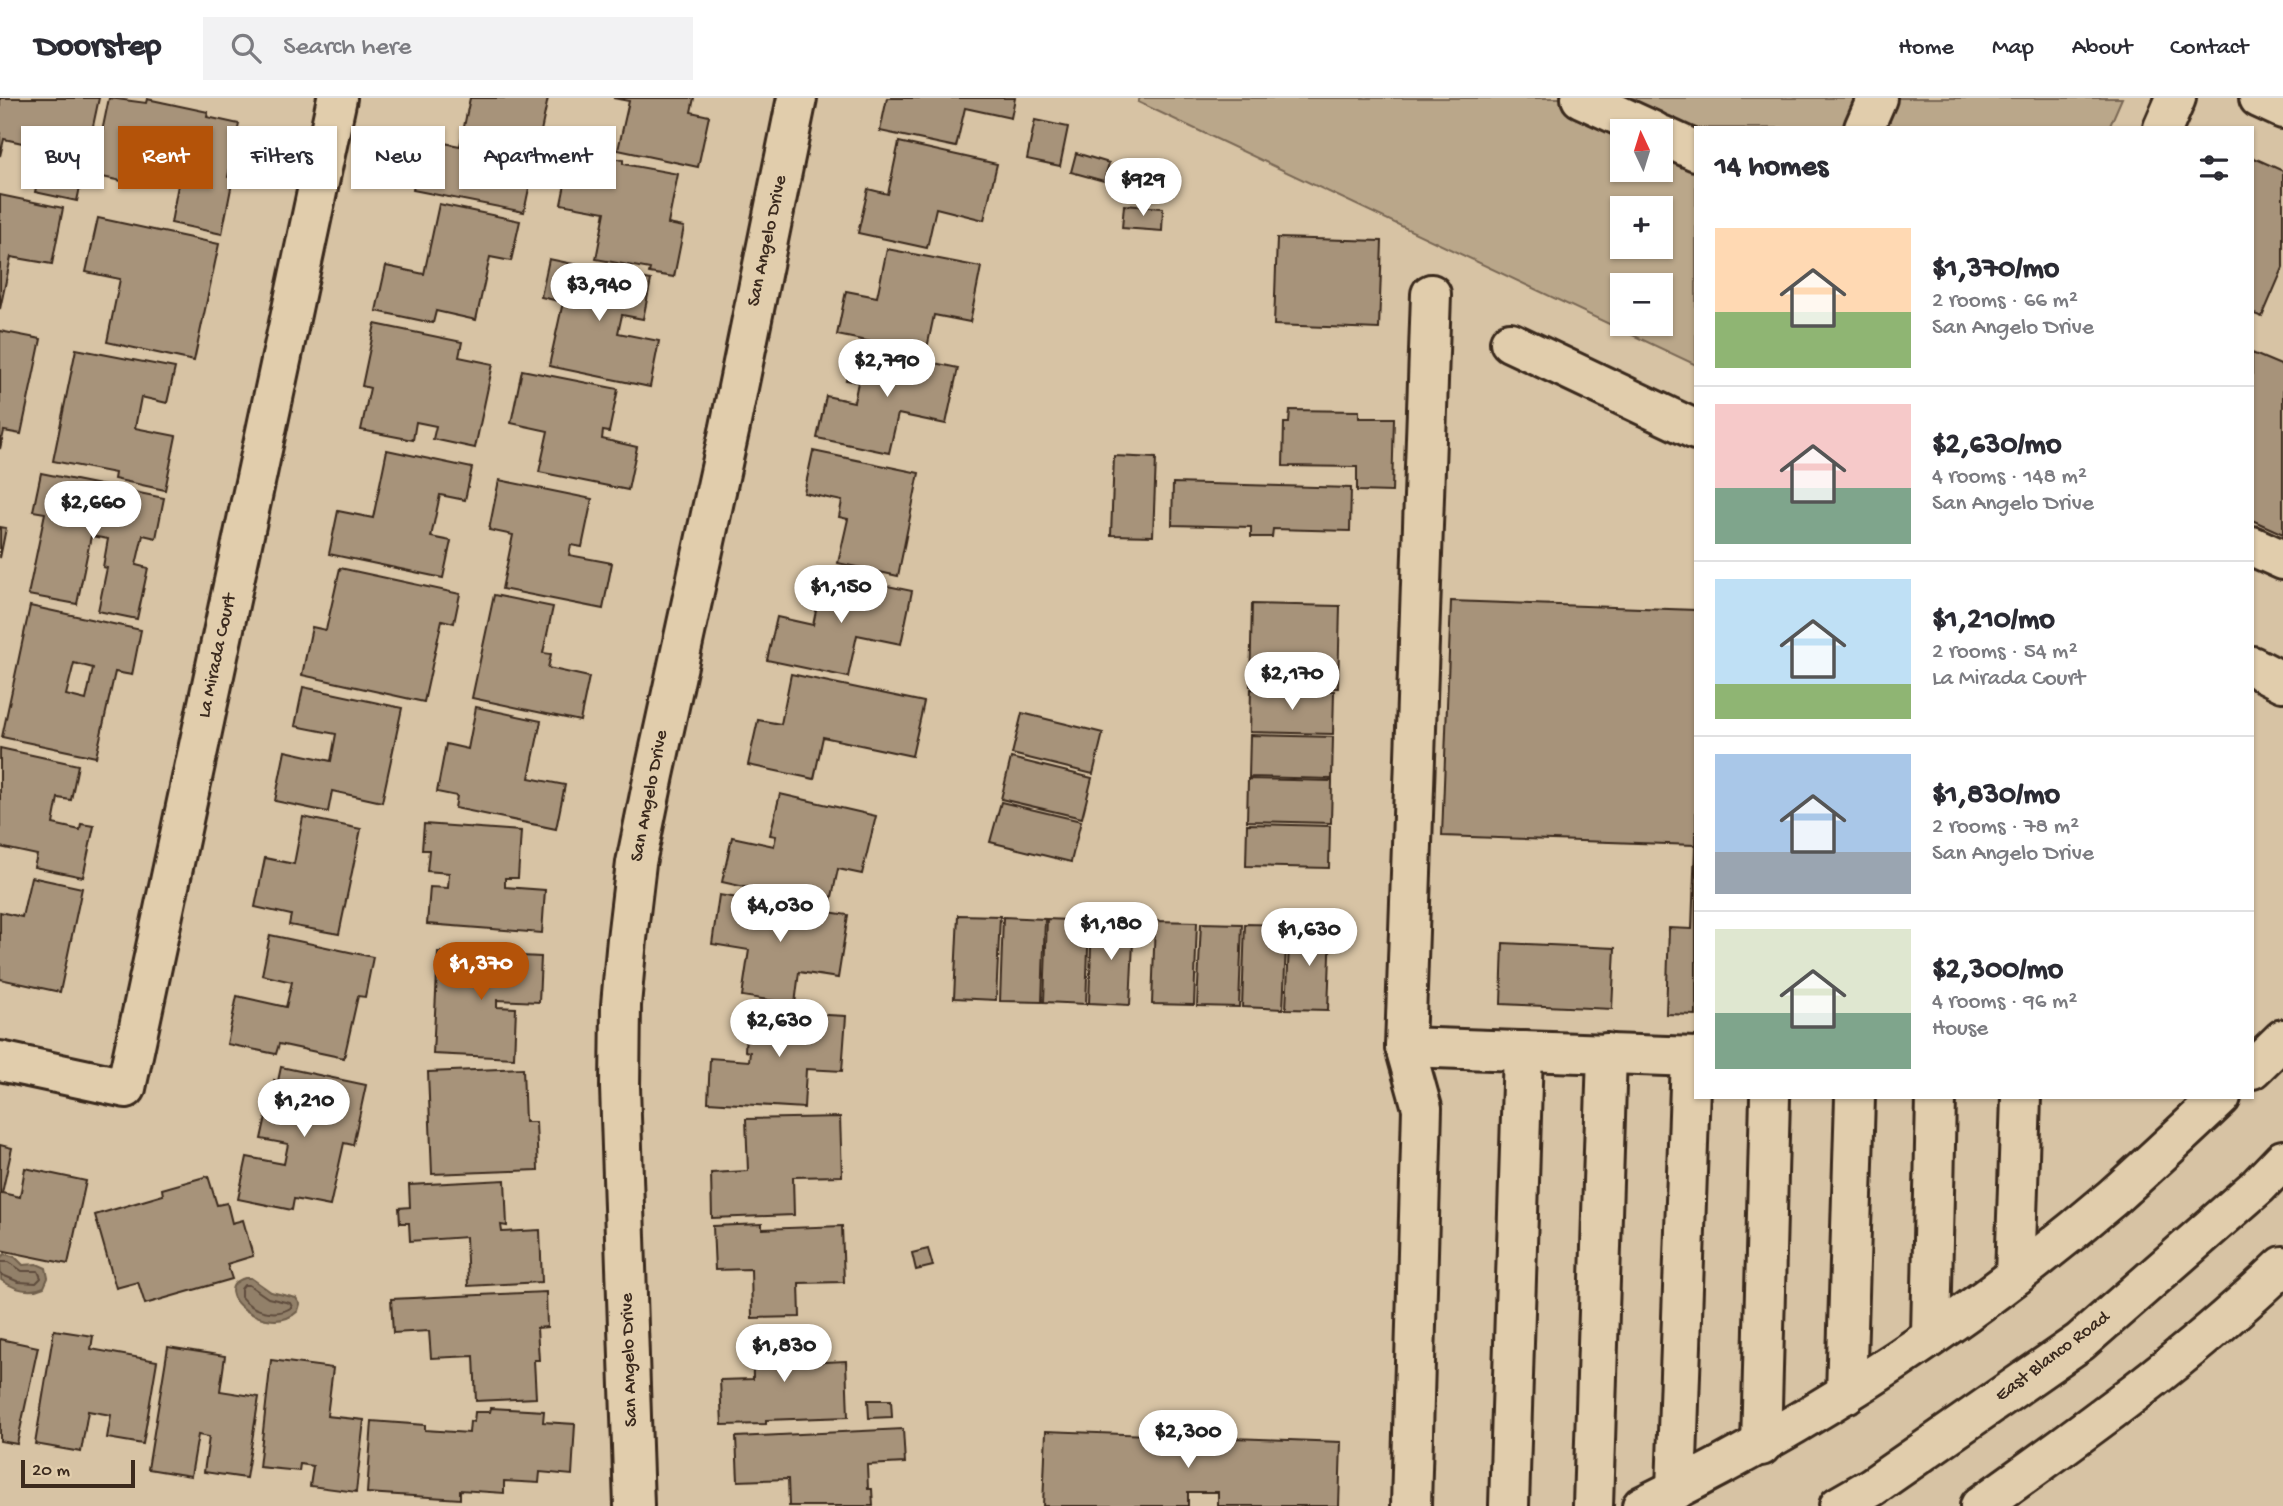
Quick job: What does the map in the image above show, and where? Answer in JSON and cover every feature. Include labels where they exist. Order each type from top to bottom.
[{"type":"main road","name":"La Mirada Court","points":[[0,1061],[126,1088],[337,98]]},
{"type":"main road","name":"San Angelo Drive","points":[[635,1506],[620,1087],[621,1005],[627,939],[636,863],[730,427],[797,98]]},
{"type":"main road","points":[[1581,98],[1627,119]]},
{"type":"main road","points":[[1865,126],[1877,98]]},
{"type":"main road","points":[[2164,126],[2176,98]]},
{"type":"main road","points":[[2259,98],[2283,109]]},
{"type":"main road","points":[[1673,140],[1694,150]]},
{"type":"main road","points":[[1411,1506],[1422,1108],[1405,1047],[1431,294]]},
{"type":"main road","points":[[1510,342],[1694,429]]},
{"type":"main road","points":[[2254,547],[2283,560]]},
{"type":"main road","points":[[2254,667],[2283,682]]},
{"type":"main road","points":[[2254,1067],[2283,1040]]},
{"type":"main road","points":[[1405,1047],[1693,1057],[1676,1490]]},
{"type":"main road","points":[[1509,1506],[1523,1051]]},
{"type":"main road","points":[[1593,1506],[1607,1054]]},
{"type":"main road","points":[[1761,1446],[1770,1099]]},
{"type":"main road","points":[[1846,1394],[1855,1099]]},
{"type":"main road","points":[[1931,1336],[1936,1099]]},
{"type":"main road","points":[[2015,1276],[2021,1099]]},
{"type":"main road","points":[[1643,1506],[1761,1446],[1846,1394],[1931,1336],[2015,1276],[2112,1197],[2219,1099]]},
{"type":"main road","name":"East Blanco Road","points":[[1839,1506],[1872,1487],[2080,1342],[2258,1186],[2283,1160]]},
{"type":"main road","points":[[1980,1506],[2108,1415],[2245,1303],[2283,1266]]},
{"type":"shaded area","points":[[1140,98],[2122,98],[2110,126],[1694,126],[1694,364],[1634,336],[1673,336],[1673,273],[1610,273],[1610,324],[1138,102]]},
{"type":"water","points":[[5,1254],[15,1257],[23,1265],[37,1264],[46,1268],[48,1278],[44,1287],[22,1290],[1,1280],[0,1258]]},
{"type":"water","points":[[245,1278],[251,1278],[271,1292],[296,1298],[300,1304],[298,1311],[285,1318],[271,1320],[245,1310],[232,1292],[235,1284]]},
{"type":"building","points":[[0,98],[99,98],[93,126],[21,126],[21,143],[4,139],[0,156]]},
{"type":"building","points":[[109,98],[146,103],[147,99],[208,112],[207,117],[239,124],[227,126],[227,189],[231,189],[222,234],[171,223],[177,189],[213,189],[213,126],[118,126],[118,180],[104,177],[103,126]]},
{"type":"building","points":[[470,98],[548,98],[542,126],[464,126]]},
{"type":"building","points":[[613,98],[694,98],[691,112],[709,116],[698,167],[618,150],[629,101]]},
{"type":"building","points":[[887,98],[1015,98],[1011,118],[965,108],[956,147],[880,131]]},
{"type":"building","points":[[1035,120],[1068,127],[1060,166],[1027,159]]},
{"type":"building","points":[[899,142],[997,164],[984,220],[936,208],[927,248],[858,233],[868,189],[888,194]]},
{"type":"building","points":[[445,143],[459,146],[459,189],[529,189],[524,212],[413,190],[445,189]]},
{"type":"building","points":[[1076,153],[1109,163],[1104,181],[1071,172]]},
{"type":"building","points":[[2254,158],[2283,171],[2283,268],[2262,317],[2254,314]]},
{"type":"building","points":[[616,159],[623,160],[623,164],[678,174],[668,224],[684,227],[674,277],[649,273],[650,269],[596,259],[605,212],[561,204],[564,189],[616,189]]},
{"type":"building","points":[[36,189],[80,189],[77,201],[35,192]]},
{"type":"building","points":[[0,195],[63,208],[52,264],[11,257],[0,309]]},
{"type":"building","points":[[439,204],[520,221],[511,261],[490,257],[476,320],[436,311],[433,323],[376,311],[386,266],[424,274]]},
{"type":"building","points":[[1124,205],[1163,208],[1162,231],[1122,228]]},
{"type":"building","points":[[98,218],[219,244],[194,361],[107,342],[120,279],[86,272]]},
{"type":"building","points":[[1277,238],[1382,241],[1379,329],[1274,325]]},
{"type":"building","points":[[887,249],[981,267],[970,322],[934,315],[926,353],[837,335],[846,291],[877,297]]},
{"type":"building","points":[[549,259],[651,280],[643,319],[622,315],[618,333],[659,341],[650,387],[549,366],[563,302],[541,297]]},
{"type":"building","points":[[375,324],[462,342],[459,357],[493,364],[475,448],[433,439],[436,426],[416,422],[413,440],[361,430],[370,388],[362,386]]},
{"type":"building","points":[[0,331],[41,339],[21,434],[4,431],[0,449]]},
{"type":"building","points":[[854,346],[958,368],[946,424],[898,414],[889,453],[817,438],[826,396],[854,402],[858,382],[846,380]]},
{"type":"building","points":[[76,349],[175,368],[167,403],[141,397],[135,428],[176,436],[165,490],[114,479],[115,473],[53,461]]},
{"type":"building","points":[[2254,354],[2283,366],[2283,534],[2254,521]]},
{"type":"building","points":[[522,370],[618,389],[609,432],[603,431],[602,439],[637,447],[628,490],[539,472],[548,431],[511,423]]},
{"type":"building","points":[[1290,410],[1359,411],[1359,418],[1394,418],[1392,492],[1357,491],[1357,467],[1283,466],[1284,423],[1289,423]]},
{"type":"building","points":[[387,450],[472,468],[465,500],[440,495],[431,537],[451,541],[443,578],[329,554],[338,511],[373,518]]},
{"type":"building","points":[[813,451],[919,473],[898,576],[838,563],[848,519],[839,517],[842,501],[804,493]]},
{"type":"building","points":[[1114,456],[1156,458],[1153,536],[1111,535]]},
{"type":"building","points":[[41,473],[164,498],[156,538],[143,535],[136,565],[148,568],[137,619],[98,611],[107,568],[103,567],[108,539],[91,536],[77,604],[28,595],[45,513],[33,511]]},
{"type":"building","points":[[499,480],[592,499],[582,547],[571,545],[569,555],[612,563],[603,609],[502,589],[513,535],[489,530]]},
{"type":"building","points":[[1173,483],[1351,488],[1350,531],[1273,529],[1272,537],[1251,537],[1251,527],[1172,525]]},
{"type":"building","points":[[0,527],[6,528],[0,558]]},
{"type":"building","points":[[340,568],[460,594],[454,623],[442,620],[424,702],[302,675],[312,627],[326,630]]},
{"type":"building","points":[[824,573],[912,591],[901,644],[857,635],[848,677],[767,660],[777,617],[813,625]]},
{"type":"building","points":[[494,595],[553,607],[543,653],[551,654],[548,668],[589,677],[580,721],[472,698]]},
{"type":"building","points":[[1451,601],[1694,610],[1694,845],[1442,836]]},
{"type":"building","points":[[1252,604],[1340,606],[1338,688],[1250,686]]},
{"type":"building","points":[[30,606],[141,630],[132,675],[115,672],[96,757],[2,737]],"holes":[[[74,663],[93,668],[86,700],[66,695]]]},
{"type":"building","points":[[791,674],[924,702],[912,756],[823,737],[814,779],[748,765],[758,720],[781,724]]},
{"type":"building","points":[[303,687],[402,708],[382,802],[332,791],[328,812],[275,801],[285,751],[331,761],[336,734],[295,726]]},
{"type":"building","points":[[1251,689],[1334,691],[1333,734],[1250,732]]},
{"type":"building","points":[[476,707],[541,721],[529,778],[565,785],[556,829],[455,808],[457,796],[437,792],[446,744],[468,749]]},
{"type":"building","points":[[1022,713],[1103,733],[1093,774],[1012,754]]},
{"type":"building","points":[[1250,735],[1333,737],[1332,779],[1249,777]]},
{"type":"building","points":[[0,748],[78,765],[71,800],[58,798],[53,824],[80,830],[81,824],[94,826],[83,877],[34,867],[37,855],[0,847]]},
{"type":"building","points":[[1011,758],[1092,778],[1082,818],[1001,799]]},
{"type":"building","points":[[1248,779],[1332,781],[1331,823],[1247,821]]},
{"type":"building","points":[[780,794],[876,816],[862,874],[838,869],[830,906],[722,882],[732,837],[774,846],[776,836],[770,835]]},
{"type":"building","points":[[1001,802],[1081,821],[1071,862],[990,842]]},
{"type":"building","points":[[303,817],[361,829],[339,934],[289,925],[291,915],[255,907],[265,858],[294,864]]},
{"type":"building","points":[[424,824],[521,831],[518,878],[505,878],[505,887],[545,890],[542,933],[427,924],[430,887],[448,888],[449,873],[427,871],[429,850],[422,850]]},
{"type":"building","points":[[1247,824],[1330,826],[1329,868],[1246,866]]},
{"type":"building","points":[[1694,873],[1694,1015],[1666,1014],[1669,928],[1692,929]]},
{"type":"building","points":[[31,877],[82,888],[60,992],[0,979],[0,912],[22,917]]},
{"type":"building","points":[[719,895],[848,915],[838,978],[799,972],[795,1004],[742,996],[749,950],[712,944]]},
{"type":"building","points":[[958,915],[1000,916],[996,1000],[954,998]]},
{"type":"building","points":[[1003,917],[1045,919],[1042,1002],[1000,1001]]},
{"type":"building","points":[[1047,919],[1089,921],[1086,1004],[1044,1002]]},
{"type":"building","points":[[1092,920],[1134,921],[1130,1005],[1089,1003]]},
{"type":"building","points":[[1155,921],[1197,922],[1194,1005],[1152,1004]]},
{"type":"building","points":[[1201,923],[1242,924],[1239,1007],[1197,1006]]},
{"type":"building","points":[[1245,924],[1287,925],[1283,1009],[1242,1007]]},
{"type":"building","points":[[1290,925],[1331,927],[1328,1010],[1286,1009]]},
{"type":"building","points":[[270,935],[373,957],[365,997],[358,996],[344,1058],[279,1044],[276,1054],[227,1044],[237,996],[286,1007],[292,982],[262,975]]},
{"type":"building","points":[[1503,943],[1615,948],[1612,1009],[1501,1004]]},
{"type":"building","points":[[438,952],[541,957],[539,1002],[497,1000],[497,1007],[516,1008],[514,1058],[433,1054]]},
{"type":"building","points":[[747,1011],[846,1016],[842,1071],[806,1069],[804,1108],[708,1102],[710,1058],[749,1061],[750,1052],[745,1051]]},
{"type":"building","points":[[281,1067],[366,1085],[353,1145],[344,1143],[330,1206],[294,1199],[292,1210],[238,1199],[247,1157],[284,1164],[288,1144],[261,1139],[274,1080],[278,1081]]},
{"type":"building","points":[[523,1068],[525,1122],[536,1122],[538,1170],[432,1174],[428,1072]]},
{"type":"building","points":[[840,1117],[842,1176],[793,1177],[794,1215],[712,1218],[711,1173],[748,1171],[746,1119]]},
{"type":"building","points":[[0,1145],[12,1148],[2,1193],[20,1197],[25,1168],[86,1181],[68,1264],[0,1250]]},
{"type":"building","points":[[208,1176],[217,1205],[227,1203],[232,1223],[243,1220],[253,1256],[227,1264],[232,1279],[145,1304],[138,1282],[116,1288],[95,1215],[163,1195],[162,1189]]},
{"type":"building","points":[[505,1180],[507,1226],[501,1225],[502,1232],[540,1230],[542,1282],[468,1286],[466,1237],[410,1241],[409,1223],[400,1223],[399,1208],[410,1207],[409,1185]]},
{"type":"building","points":[[762,1224],[762,1229],[842,1226],[844,1282],[799,1283],[800,1317],[752,1318],[751,1269],[715,1270],[713,1226]]},
{"type":"building","points":[[928,1249],[933,1266],[916,1270],[912,1253]]},
{"type":"building","points":[[546,1292],[547,1327],[537,1328],[539,1360],[534,1360],[536,1398],[476,1401],[474,1356],[431,1358],[429,1331],[393,1333],[391,1299]]},
{"type":"building","points":[[801,1328],[802,1363],[846,1361],[848,1417],[766,1420],[766,1424],[722,1425],[720,1380],[753,1379],[752,1329]]},
{"type":"building","points":[[54,1330],[93,1336],[91,1349],[157,1361],[143,1444],[107,1438],[111,1415],[88,1411],[81,1452],[35,1444]]},
{"type":"building","points":[[0,1339],[38,1347],[17,1444],[0,1441]]},
{"type":"building","points":[[168,1347],[225,1356],[220,1391],[259,1397],[246,1478],[204,1472],[209,1437],[198,1435],[191,1476],[148,1469]]},
{"type":"building","points":[[271,1360],[333,1368],[327,1416],[364,1420],[356,1492],[310,1486],[313,1466],[300,1464],[299,1471],[259,1467]]},
{"type":"building","points":[[868,1400],[891,1400],[892,1417],[869,1418]]},
{"type":"building","points":[[491,1408],[544,1411],[543,1422],[575,1424],[572,1475],[540,1472],[539,1483],[504,1481],[504,1493],[460,1490],[460,1499],[367,1493],[372,1421],[425,1425],[425,1430],[469,1433],[470,1421],[474,1422],[475,1412],[490,1412]]},
{"type":"building","points":[[903,1429],[905,1463],[867,1465],[868,1489],[872,1489],[873,1506],[789,1506],[788,1479],[738,1481],[736,1437]]},
{"type":"building","points":[[1175,1429],[1234,1430],[1233,1438],[1341,1442],[1339,1506],[1218,1506],[1218,1492],[1188,1492],[1188,1506],[1043,1506],[1046,1431],[1175,1436]]}]
